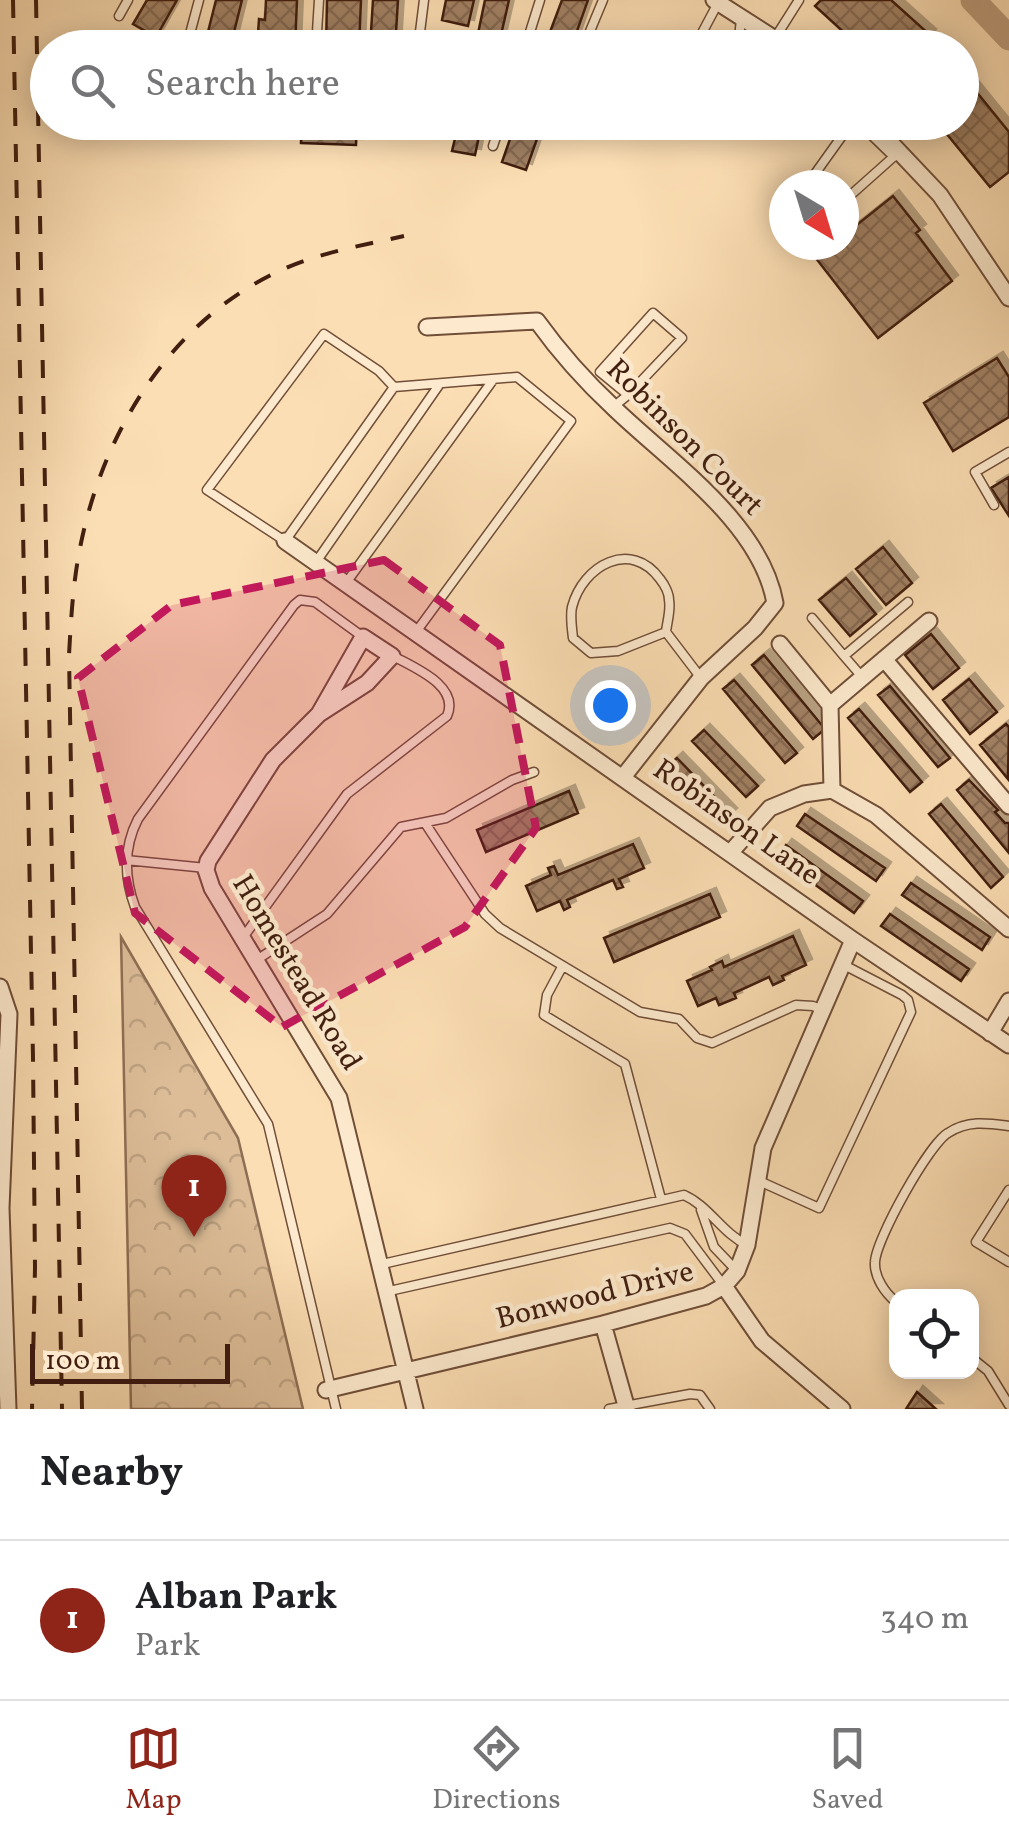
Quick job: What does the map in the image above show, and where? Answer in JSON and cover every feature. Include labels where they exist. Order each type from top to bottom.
[{"type":"street","points":[[729,5],[764,30]]},
{"type":"street","points":[[885,140],[940,195],[1009,298]]},
{"type":"street","name":"Robinson Court","points":[[427,327],[537,320],[566,360],[726,514],[753,545],[771,582],[775,603],[701,678],[623,777]]},
{"type":"street","name":"Robinson Lane","points":[[285,540],[1009,1045]]},
{"type":"street","points":[[830,706],[929,621]]},
{"type":"street","points":[[363,637],[392,656]]},
{"type":"street","name":"Homestead Road","points":[[319,714],[363,637]]},
{"type":"street","points":[[780,644],[830,706],[832,790]]},
{"type":"street","name":"Homestead Road","points":[[392,656],[367,683],[319,714],[272,760],[206,868],[212,888],[338,1098],[415,1409]]},
{"type":"street","points":[[884,660],[1009,806]]},
{"type":"street","points":[[730,853],[770,808],[804,794],[832,790],[876,815],[1009,929]]},
{"type":"street","name":"Bonwood Drive","points":[[329,1390],[604,1324],[706,1296],[724,1286],[737,1270],[747,1245],[763,1148],[854,940]]},
{"type":"street","points":[[0,987],[8,1014],[0,1208],[8,1409]]},
{"type":"street","points":[[990,1033],[1009,1001]]},
{"type":"street","points":[[724,1286],[762,1341],[842,1409]]},
{"type":"street","points":[[604,1324],[626,1407]]},
{"type":"lane","points":[[119,16],[128,0]]},
{"type":"lane","points":[[191,30],[199,0]]},
{"type":"lane","points":[[317,30],[319,0]]},
{"type":"lane","points":[[420,30],[424,0]]},
{"type":"lane","points":[[531,30],[540,0]]},
{"type":"lane","points":[[590,30],[603,0]]},
{"type":"lane","points":[[787,30],[800,0]]},
{"type":"lane","points":[[709,30],[729,5]]},
{"type":"lane","points":[[729,5],[737,30]]},
{"type":"lane","points":[[493,146],[495,140]]},
{"type":"lane","points":[[817,170],[839,140]]},
{"type":"lane","points":[[859,187],[896,154],[876,140]]},
{"type":"lane","points":[[613,407],[628,395],[682,338],[653,313],[600,372],[628,395]]},
{"type":"lane","points":[[394,387],[285,540],[207,490],[324,334],[379,371],[394,387],[516,377],[572,421],[416,632]]},
{"type":"lane","points":[[346,583],[493,380]]},
{"type":"lane","points":[[316,562],[439,385]]},
{"type":"lane","points":[[994,504],[976,472],[1009,452]]},
{"type":"lane","points":[[666,632],[618,651],[591,653],[573,638],[572,607],[585,580],[602,563],[622,557],[636,559],[652,568],[664,584],[670,600],[666,632],[701,678]]},
{"type":"lane","points":[[336,1409],[268,1124],[135,907],[126,860],[129,836],[138,819],[294,605],[300,600],[316,602],[363,637]]},
{"type":"lane","points":[[844,656],[908,602]]},
{"type":"lane","points":[[812,618],[863,678]]},
{"type":"lane","points":[[242,939],[347,794],[447,716],[449,696],[438,684],[392,656]]},
{"type":"lane","points":[[255,960],[327,914],[401,827],[446,818],[512,780],[534,772]]},
{"type":"lane","points":[[425,823],[485,914],[500,928],[640,1012],[680,1019],[704,1042],[712,1043],[796,1005],[823,1010]]},
{"type":"lane","points":[[126,860],[206,868]]},
{"type":"lane","points":[[757,1180],[819,1208],[911,1012],[902,995],[843,964]]},
{"type":"lane","points":[[562,967],[547,996],[544,1015],[625,1064],[661,1199]]},
{"type":"lane","points":[[889,1292],[876,1274],[875,1258],[893,1212],[944,1135],[978,1122],[1009,1126]]},
{"type":"lane","points":[[1009,1190],[976,1242],[1009,1262]]},
{"type":"lane","points":[[378,1265],[684,1195],[726,1233],[747,1245]]},
{"type":"lane","points":[[696,1202],[714,1247],[737,1270]]},
{"type":"lane","points":[[385,1292],[670,1228],[685,1234],[724,1286]]},
{"type":"lane","points":[[979,1364],[1009,1405]]},
{"type":"lane","points":[[608,1409],[690,1394],[700,1394],[710,1409]]},
{"type":"highlighted area","points":[[384,560],[500,645],[536,828],[465,927],[282,1027],[135,913],[78,678],[172,605]]},
{"type":"green space","points":[[121,937],[238,1138],[303,1409],[131,1409]]},
{"type":"building","points":[[147,0],[177,0],[160,30],[144,30],[133,24]]},
{"type":"building","points":[[216,0],[242,0],[234,30],[208,30]]},
{"type":"building","points":[[266,0],[297,0],[296,30],[258,30],[259,19],[265,20]]},
{"type":"building","points":[[327,0],[361,0],[360,30],[326,30]]},
{"type":"building","points":[[373,0],[398,0],[396,30],[371,30]]},
{"type":"building","points":[[446,0],[474,0],[468,26],[442,20]]},
{"type":"building","points":[[485,0],[509,0],[502,30],[479,30]]},
{"type":"building","points":[[562,0],[588,0],[577,30],[551,30]]},
{"type":"building","points":[[821,0],[891,0],[924,30],[841,30],[815,6]]},
{"type":"building","points":[[979,95],[1009,132],[1009,172],[990,187],[952,140],[979,140]]},
{"type":"building","points":[[301,140],[356,140],[356,145]]},
{"type":"building","points":[[455,140],[478,140],[475,155],[452,151]]},
{"type":"building","points":[[510,140],[537,140],[526,170],[502,162]]},
{"type":"building","points":[[893,196],[952,281],[878,338],[817,260],[859,260],[859,223]]},
{"type":"building","points":[[997,358],[1009,377],[1009,417],[953,451],[924,403]]},
{"type":"building","points":[[1009,477],[1009,516],[991,488]]},
{"type":"building","points":[[883,547],[912,583],[886,605],[856,569]]},
{"type":"building","points":[[846,578],[876,614],[850,636],[819,600]]},
{"type":"building","points":[[931,634],[959,668],[933,689],[905,655]]},
{"type":"building","points":[[764,655],[825,729],[813,739],[752,665]]},
{"type":"building","points":[[969,679],[997,712],[970,734],[943,700]]},
{"type":"building","points":[[734,680],[797,753],[785,763],[723,689]]},
{"type":"building","points":[[890,686],[950,758],[938,767],[878,695]]},
{"type":"building","points":[[859,709],[922,782],[910,792],[848,718]]},
{"type":"building","points":[[1006,724],[1009,727],[1008,779],[980,745]]},
{"type":"building","points":[[704,730],[758,786],[746,797],[692,741]]},
{"type":"building","points":[[677,758],[731,814],[721,823],[667,767]]},
{"type":"building","points":[[969,780],[1009,823],[1009,853],[957,790]]},
{"type":"building","points":[[569,791],[578,813],[486,852],[477,830]]},
{"type":"building","points":[[941,804],[1003,877],[991,888],[929,814]]},
{"type":"building","points":[[805,814],[885,868],[876,881],[797,826]]},
{"type":"building","points":[[633,844],[644,868],[619,879],[623,887],[617,889],[613,880],[567,900],[570,907],[564,910],[560,901],[537,911],[526,886],[551,875],[548,868],[554,866],[558,875]]},
{"type":"building","points":[[786,845],[863,901],[854,913],[777,857]]},
{"type":"building","points":[[911,883],[990,937],[982,950],[902,895]]},
{"type":"building","points":[[710,894],[720,917],[614,962],[604,938]]},
{"type":"building","points":[[890,914],[969,969],[961,981],[881,926]]},
{"type":"building","points":[[793,936],[806,965],[782,976],[784,980],[773,985],[769,977],[734,993],[736,998],[719,1005],[716,998],[698,1006],[687,981],[722,961],[724,967]]},
{"type":"building","points":[[917,1392],[936,1409],[906,1409]]},
{"type":"waterway","points":[[973,0],[1009,38]]},
{"type":"railway","points":[[13,0],[33,1058],[32,1409]]},
{"type":"railway","points":[[36,0],[37,30]]},
{"type":"railway","points":[[39,140],[62,1409]]},
{"type":"railway","points":[[82,1409],[69,655],[76,574],[91,504],[125,420],[177,347],[209,316],[246,289],[286,268],[329,253],[404,236]]},
{"type":"place","name":"Alban Park","points":[[194,1237]]}]
